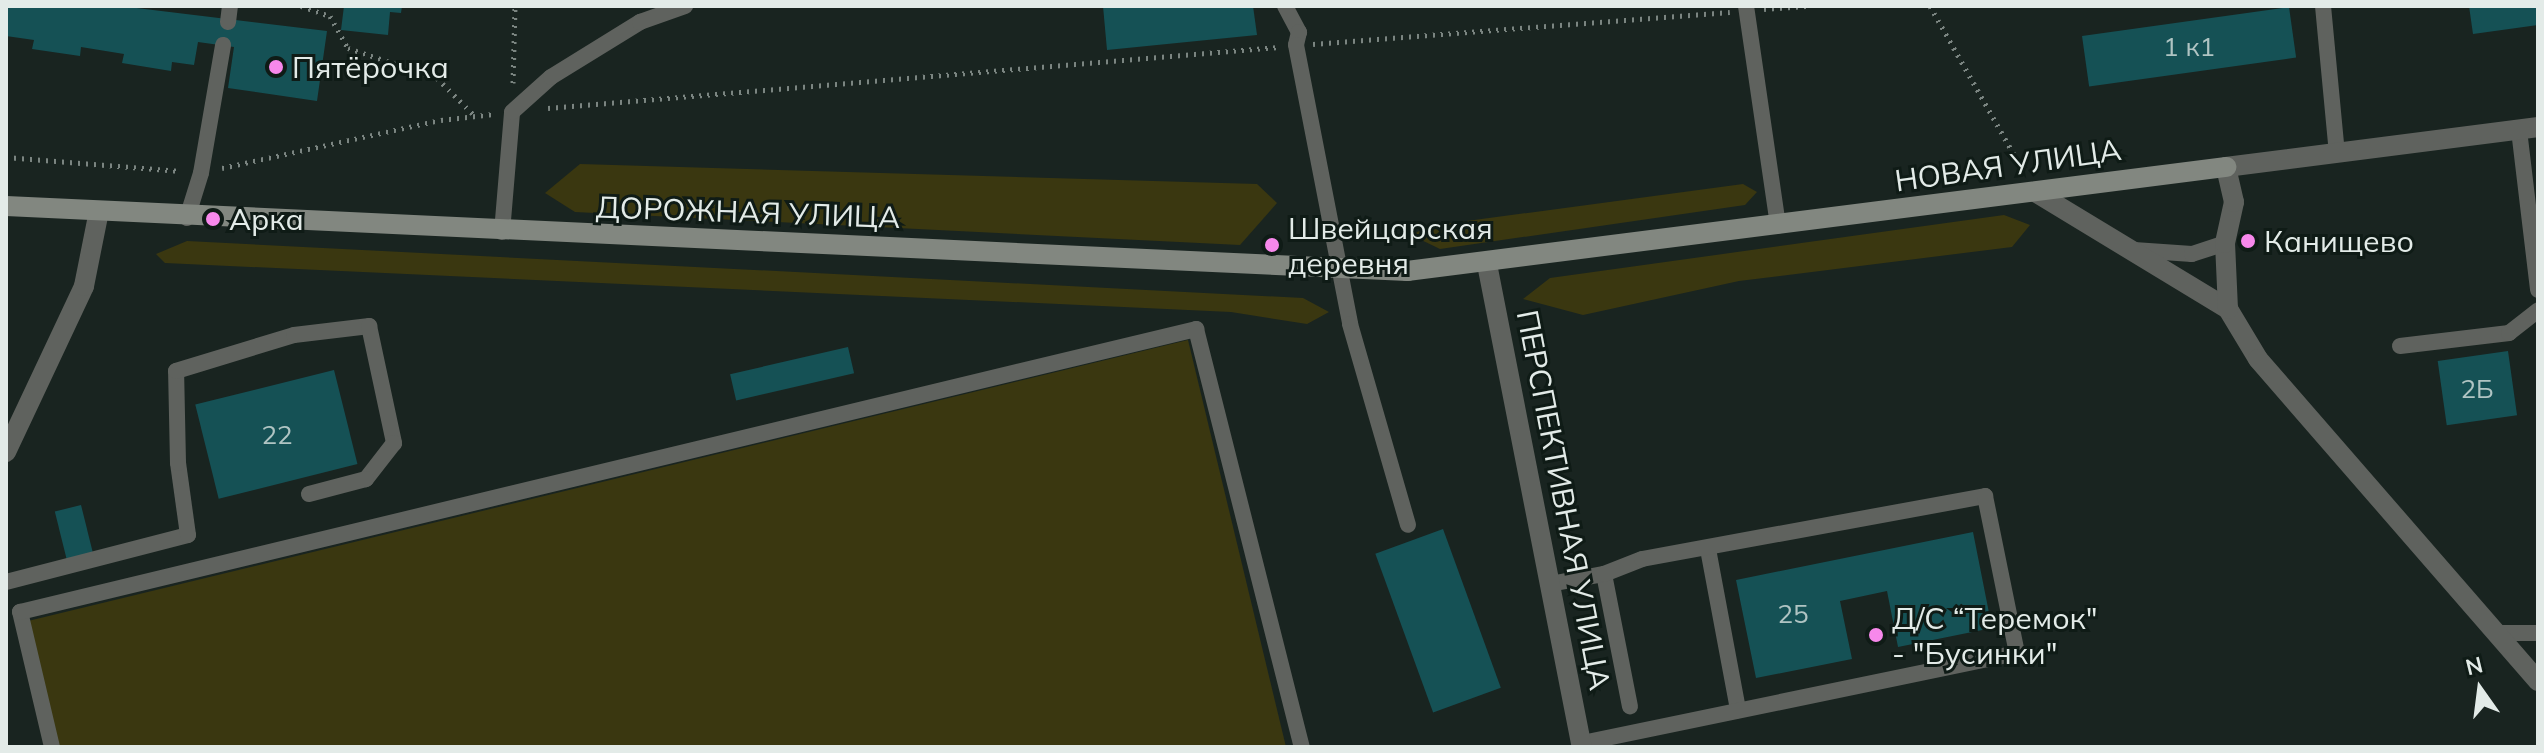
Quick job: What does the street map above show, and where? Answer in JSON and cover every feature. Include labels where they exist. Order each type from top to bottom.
[{"type":"street","name":"НОВАЯ УЛИЦА","points":[[1487,264],[2529,128]]},
{"type":"street","points":[[2226,167],[2234,202],[2225,243],[2228,309]]},
{"type":"street","points":[[2035,192],[2228,309],[2258,359],[2538,681]]},
{"type":"street","name":"ДОРОЖНАЯ УЛИЦА","points":[[6,206],[187,218],[1407,271],[1487,264]]},
{"type":"street","points":[[6,452],[84,286],[99,211]]},
{"type":"street","name":"ПЕРСПЕКТИВНАЯ УЛИЦА","points":[[1487,264],[1581,745]]},
{"type":"lane","points":[[502,232],[512,112],[562,70],[640,22],[685,6]]},
{"type":"lane","points":[[1285,6],[1299,32],[1296,45],[1337,268],[1408,525]]},
{"type":"lane","points":[[2323,6],[2337,153]]},
{"type":"lane","points":[[1746,8],[1778,226]]},
{"type":"lane","points":[[187,218],[201,173],[223,45]]},
{"type":"lane","points":[[2529,128],[2538,290]]},
{"type":"lane","points":[[2134,250],[2192,254],[2225,243]]},
{"type":"lane","points":[[2400,346],[2509,333],[2538,310]]},
{"type":"lane","points":[[6,582],[188,535],[178,463],[176,371],[294,335],[369,326],[394,443],[366,479],[309,494]]},
{"type":"lane","points":[[52,747],[20,612],[1196,329],[1302,747]]},
{"type":"lane","points":[[1550,584],[1604,574],[1642,559],[1985,496],[2017,653],[1581,745]]},
{"type":"lane","points":[[1708,549],[1738,710]]},
{"type":"lane","points":[[1604,574],[1630,706]]},
{"type":"lane","points":[[2499,633],[2538,632]]},
{"type":"path","points":[[301,6],[330,16],[348,48],[437,78],[475,117]]},
{"type":"path","points":[[512,112],[515,6]]},
{"type":"path","points":[[6,157],[201,173],[512,112],[1746,8],[1806,6]]},
{"type":"path","points":[[1930,6],[2035,192]]},
{"type":"shaded area","points":[[580,164],[1257,184],[1277,203],[1240,245],[575,212],[545,193]]},
{"type":"shaded area","points":[[1743,184],[1757,192],[1745,205],[1440,249],[1411,235],[1430,226]]},
{"type":"shaded area","points":[[2004,215],[2030,225],[2012,247],[1739,281],[1583,315],[1523,299],[1550,278]]},
{"type":"shaded area","points":[[187,241],[1303,298],[1329,312],[1307,324],[1231,312],[165,263],[156,254]]},
{"type":"shaded area","points":[[1188,340],[1286,747],[59,747],[28,621]]},
{"type":"building","points":[[6,6],[120,6],[327,31],[317,101],[228,88],[234,47],[198,42],[194,65],[172,62],[171,71],[122,63],[124,54],[81,47],[80,56],[32,49],[34,40],[6,36]]},
{"type":"building","points":[[344,6],[402,6],[401,13],[390,12],[388,35],[341,30]]},
{"type":"building","points":[[1103,6],[1253,6],[1257,35],[1107,50]]},
{"type":"building","points":[[2469,6],[2538,6],[2538,25],[2473,34]]},
{"type":"building","points":[[2289,7],[2296,58],[2089,87],[2082,36]]},
{"type":"building","points":[[848,347],[854,373],[736,401],[730,374]]},
{"type":"building","points":[[2508,351],[2517,415],[2447,425],[2438,361]]},
{"type":"building","points":[[334,370],[357,464],[219,499],[195,405]]},
{"type":"building","points":[[81,505],[94,556],[68,563],[55,512]]},
{"type":"building","points":[[1443,529],[1501,688],[1433,712],[1375,554]]},
{"type":"building","points":[[1973,532],[1992,628],[1898,647],[1887,591],[1840,601],[1852,659],[1756,678],[1736,580]]},
{"type":"place","name":"Пятёрочка","points":[[276,67]]},
{"type":"place","name":"Арка","points":[[213,219]]},
{"type":"place","name":"Канищево","points":[[2248,241]]},
{"type":"place","name":"Швейцарская деревня","points":[[1272,245]]},
{"type":"place","name":"Д/С “Теремок\" - \"Бусинки\"","points":[[1876,635]]}]
